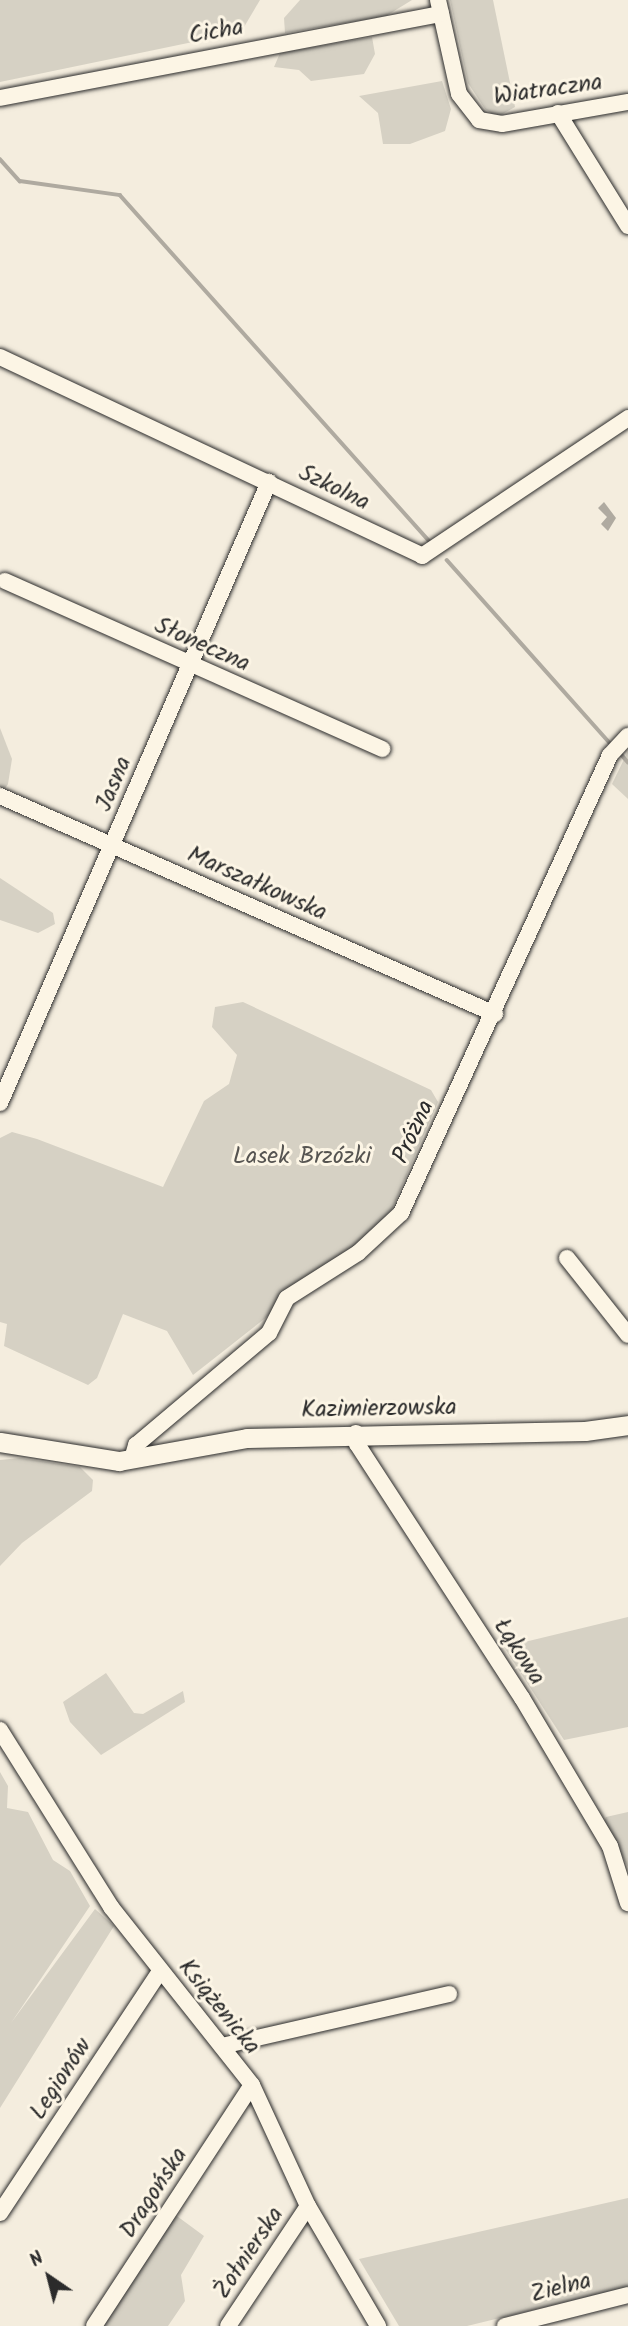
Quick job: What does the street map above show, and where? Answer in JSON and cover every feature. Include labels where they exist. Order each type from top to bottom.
[{"type":"street","name":"Cicha","points":[[0,98],[439,7]]},
{"type":"street","name":"Wiatraczna","points":[[439,7],[456,86],[467,111],[491,124],[628,102]]},
{"type":"street","points":[[558,113],[628,226]]},
{"type":"street","name":"Szkolna","points":[[0,357],[422,556],[628,418]]},
{"type":"street","name":"Jasna","points":[[0,1103],[269,482]]},
{"type":"street","name":"Słoneczna","points":[[5,581],[382,749]]},
{"type":"street","name":"Próżna","points":[[132,1459],[136,1445],[270,1333],[287,1298],[358,1252],[401,1213],[495,1014],[610,755],[628,736]]},
{"type":"street","name":"Marszałkowska","points":[[0,796],[495,1014]]},
{"type":"street","points":[[568,1258],[628,1335]]},
{"type":"street","name":"Kazimierzowska","points":[[0,1442],[111,1461],[247,1438],[356,1433],[585,1431],[628,1425]]},
{"type":"street","name":"Łąkowa","points":[[356,1433],[357,1444],[522,1698],[610,1846],[628,1903]]},
{"type":"street","name":"Książenicka","points":[[0,1730],[111,1907],[252,2085],[308,2206],[378,2326]]},
{"type":"street","name":"Legionów","points":[[0,2213],[160,1971]]},
{"type":"street","points":[[222,2046],[449,1994]]},
{"type":"street","name":"Dragońska","points":[[94,2326],[252,2085]]},
{"type":"street","name":"Żołnierska","points":[[228,2326],[308,2206]]},
{"type":"street","name":"Zielna","points":[[505,2326],[628,2295]]},
{"type":"green space","points":[[0,0],[260,0],[241,32],[0,82]]},
{"type":"green space","points":[[300,0],[412,0],[386,16],[285,33],[284,18]]},
{"type":"green space","points":[[450,0],[493,0],[515,107],[497,117],[485,109],[468,83]]},
{"type":"green space","points":[[372,37],[375,54],[364,74],[311,81],[299,70],[274,67],[280,53]]},
{"type":"green space","points":[[442,81],[451,109],[445,131],[410,144],[383,144],[378,113],[359,96]]},
{"type":"green space","points":[[0,728],[12,759],[8,784],[0,797]]},
{"type":"green space","points":[[628,751],[628,799],[612,784]]},
{"type":"green space","points":[[0,878],[53,913],[55,924],[38,933],[0,920]]},
{"type":"green space","name":"Lasek Brzózki","points":[[243,1002],[431,1090],[438,1102],[386,1223],[193,1375],[167,1331],[123,1314],[97,1378],[88,1385],[4,1346],[7,1324],[0,1322],[0,1138],[12,1132],[37,1139],[163,1187],[204,1101],[229,1084],[237,1055],[212,1027],[215,1007]]},
{"type":"green space","points":[[20,1458],[80,1467],[93,1480],[92,1491],[22,1543],[0,1566],[0,1460]]},
{"type":"green space","points":[[628,1617],[628,1727],[564,1740],[504,1647]]},
{"type":"green space","points":[[106,1673],[134,1713],[143,1714],[183,1691],[185,1702],[101,1755],[70,1722],[63,1702]]},
{"type":"green space","points":[[0,1772],[8,1786],[7,1808],[28,1812],[53,1860],[70,1871],[90,1906],[11,2023],[95,1909],[114,1926],[0,2108]]},
{"type":"green space","points":[[628,1812],[628,1867],[604,1822],[606,1817]]},
{"type":"green space","points":[[628,2198],[628,2287],[467,2326],[399,2326],[359,2259]]},
{"type":"green space","points":[[166,2208],[204,2236],[181,2275],[185,2301],[168,2326],[88,2326]]},
{"type":"shaded area","points":[[604,502],[616,518],[608,531],[601,524],[607,517],[598,508]]},
{"type":"waterway","points":[[0,159],[20,181],[120,195],[430,542]]},
{"type":"waterway","points":[[447,560],[612,745]]},
{"type":"waterway","points":[[621,754],[628,762]]}]
